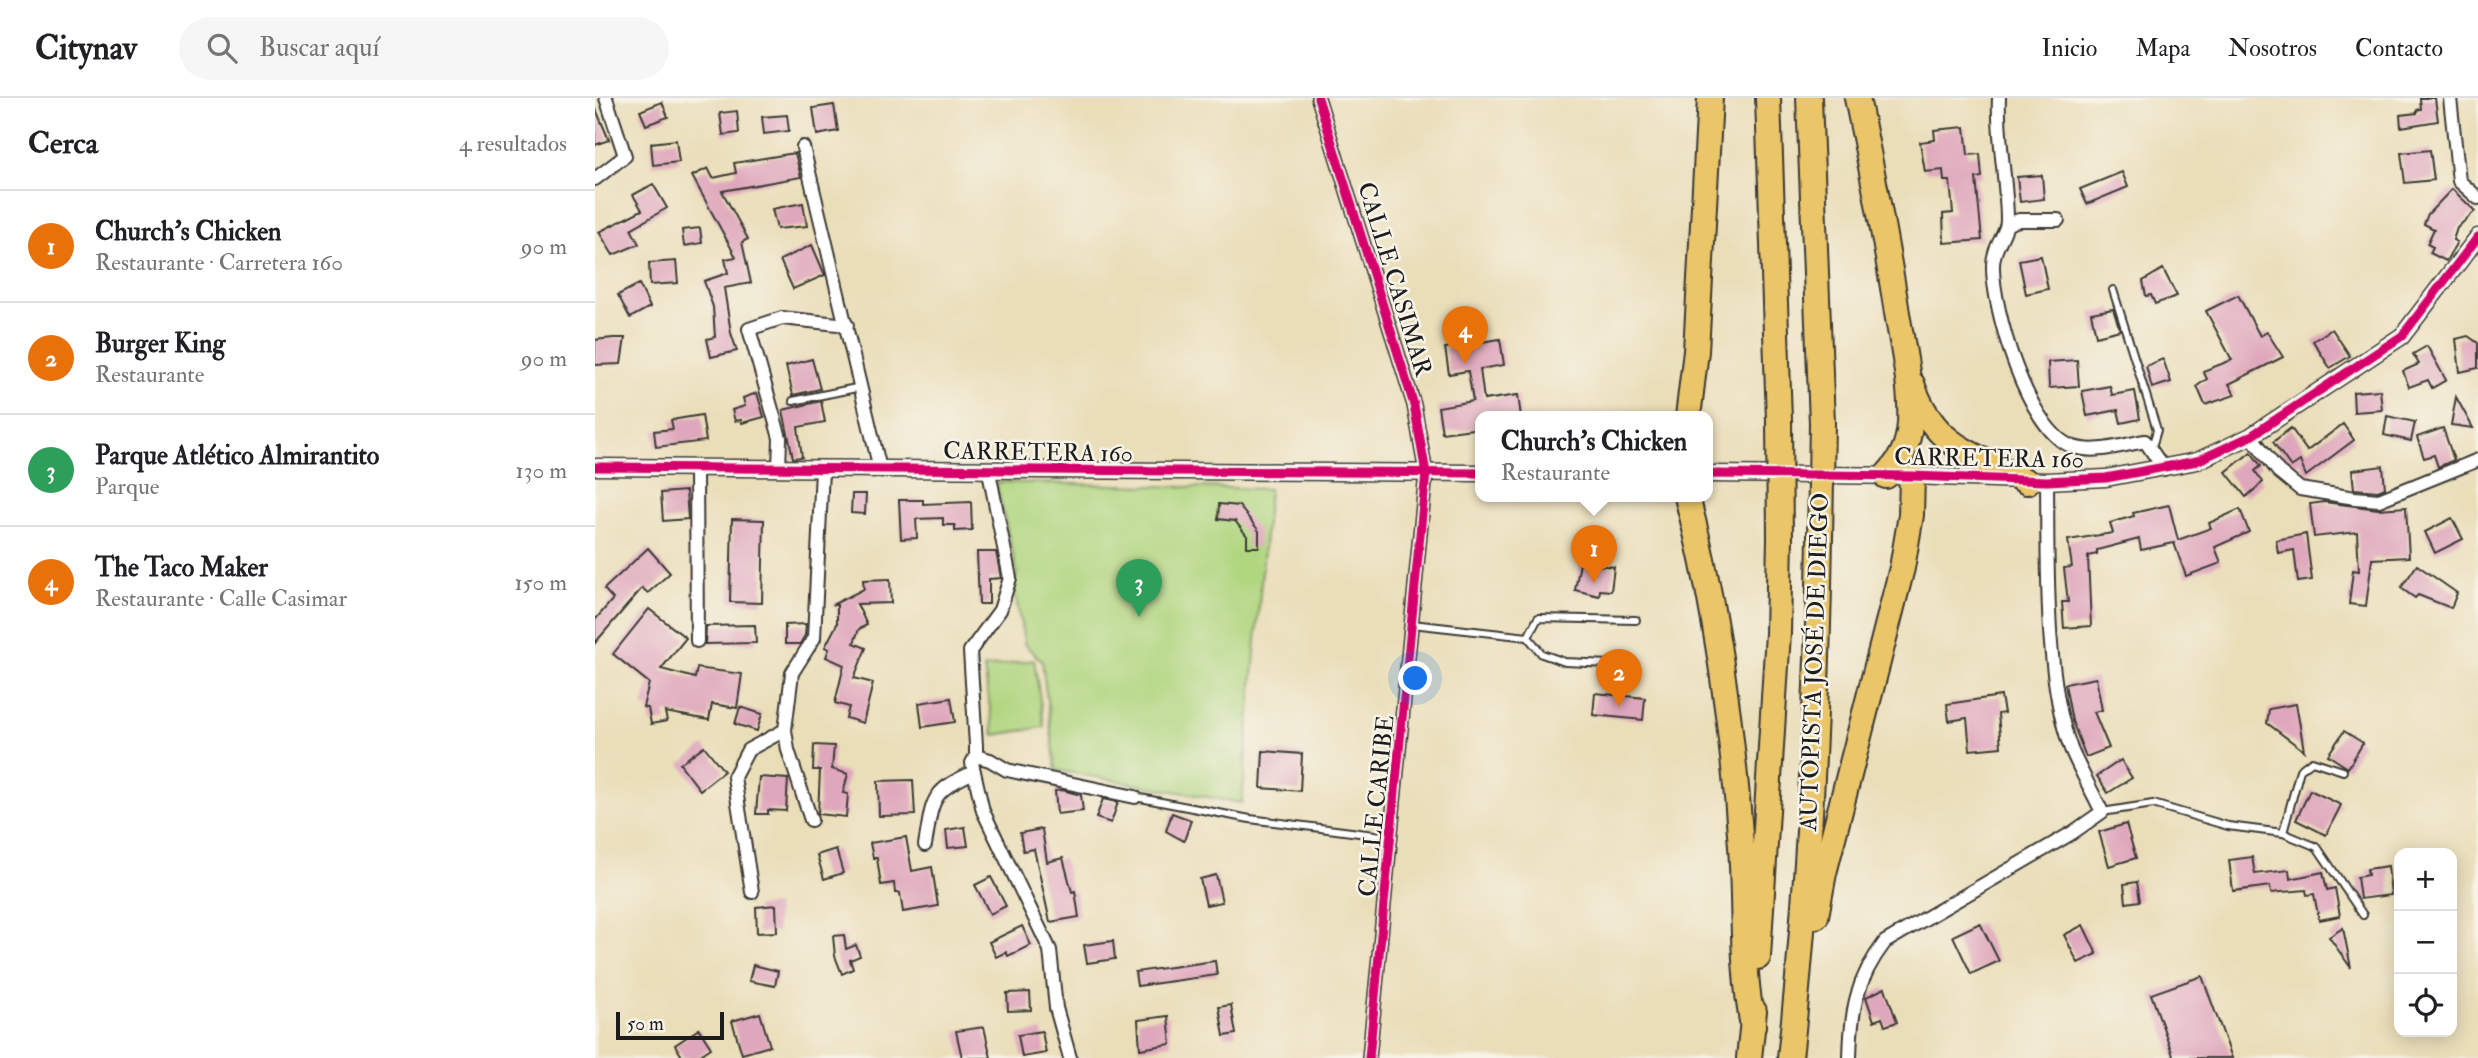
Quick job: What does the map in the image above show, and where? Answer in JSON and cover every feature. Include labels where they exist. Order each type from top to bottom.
[{"type":"highway","points":[[1689,411],[1696,351],[1710,98]]},
{"type":"highway","name":"AUTOPISTA JOSÉ DE DIEGO","points":[[1749,1058],[1768,819],[1780,538],[1779,419],[1768,98]]},
{"type":"highway","name":"AUTOPISTA JOSÉ DE DIEGO","points":[[1790,1058],[1799,976],[1817,681],[1820,538],[1822,423],[1809,98]]},
{"type":"highway","points":[[1857,98],[1882,215],[1906,367],[1910,424],[1907,442],[1901,460],[1886,476]]},
{"type":"highway","points":[[1906,367],[1920,402],[1942,436],[1954,447],[2037,481]]},
{"type":"highway","points":[[1799,976],[1809,958],[1824,873],[1902,568],[1911,515],[1912,476]]},
{"type":"highway","points":[[1688,502],[1713,615],[1735,785],[1741,848],[1744,982],[1753,1026]]},
{"type":"street","points":[[595,180],[625,156],[606,98]]},
{"type":"street","name":"CALLE CASIMAR","points":[[1318,98],[1414,405],[1426,473]]},
{"type":"street","points":[[1999,98],[2007,224],[1993,249],[1995,290],[2018,373],[2044,422],[2058,439],[2071,446],[2090,450],[2145,441],[2152,447],[2164,469]]},
{"type":"street","points":[[2450,98],[2459,181],[2478,198]]},
{"type":"street","points":[[803,147],[880,469]]},
{"type":"street","points":[[2007,224],[2018,220],[2058,220]]},
{"type":"street","name":"CARRETERA 160","points":[[1713,474],[1912,476],[2037,481],[2106,478],[2164,469],[2213,456],[2251,436],[2402,336],[2478,237]]},
{"type":"street","points":[[779,469],[780,438],[750,329],[782,318],[847,325]]},
{"type":"street","points":[[2251,436],[2278,471],[2300,489],[2355,498],[2379,500],[2478,460]]},
{"type":"street","name":"CARRETERA 160","points":[[595,467],[989,472],[1475,473]]},
{"type":"street","points":[[696,467],[697,641]]},
{"type":"street","points":[[811,820],[788,750],[785,730],[792,673],[814,638],[822,470]]},
{"type":"street","points":[[989,472],[1010,578],[1000,610],[970,651],[976,757],[972,763],[983,811],[1050,950],[1056,1008],[1070,1058]]},
{"type":"street","name":"CALLE CARIBE","points":[[1369,1058],[1426,473]]},
{"type":"street","points":[[1850,1058],[1851,1012],[1867,966],[1885,942],[2072,833],[2102,812],[2071,748],[2061,710],[2037,481]]},
{"type":"street","points":[[752,892],[734,776],[748,750],[785,730]]},
{"type":"street","points":[[976,757],[991,760],[1007,770],[1135,797]]},
{"type":"street","points":[[925,845],[933,799],[948,783],[974,772]]},
{"type":"lane","points":[[2113,290],[2157,430],[2152,447]]},
{"type":"lane","points":[[793,401],[861,387]]},
{"type":"lane","points":[[1528,637],[1538,618],[1636,620]]},
{"type":"lane","points":[[1412,624],[1528,637],[1542,654],[1565,662],[1633,665]]},
{"type":"lane","points":[[2283,833],[2300,770],[2312,761],[2343,771]]},
{"type":"lane","points":[[1135,797],[1249,818],[1392,837]]},
{"type":"lane","points":[[2102,812],[2153,804],[2228,826],[2283,833],[2318,847],[2363,915]]},
{"type":"green space","points":[[996,482],[1269,489],[1242,803],[1056,770],[1042,661],[1025,645],[1014,588],[1017,572]]},
{"type":"green space","points":[[1034,660],[1044,727],[994,735],[984,668]]},
{"type":"building","points":[[2420,98],[2435,98],[2438,121],[2401,127],[2400,115],[2417,113],[2417,110],[2421,109]]},
{"type":"building","points":[[662,102],[668,117],[646,125],[640,111]]},
{"type":"building","points":[[834,105],[838,131],[817,135],[813,108]]},
{"type":"building","points":[[595,107],[609,140],[595,145]]},
{"type":"building","points":[[737,111],[739,133],[723,135],[720,113]]},
{"type":"building","points":[[787,115],[789,131],[764,134],[762,117]]},
{"type":"building","points":[[1965,127],[1968,155],[1980,154],[1982,177],[1976,178],[1982,240],[1944,243],[1943,214],[1953,213],[1950,181],[1944,181],[1943,170],[1925,172],[1920,142],[1935,140],[1934,130]]},
{"type":"building","points":[[676,140],[679,162],[653,165],[651,143]]},
{"type":"building","points":[[2430,150],[2434,180],[2405,183],[2401,153]]},
{"type":"building","points":[[795,153],[801,177],[722,191],[748,239],[742,242],[751,283],[724,288],[731,333],[737,351],[711,357],[707,339],[715,337],[713,307],[704,281],[728,273],[725,259],[736,257],[692,176],[708,168],[713,178],[736,173],[734,163]]},
{"type":"building","points":[[2122,172],[2128,187],[2087,204],[2080,189]]},
{"type":"building","points":[[2042,175],[2044,199],[2020,202],[2017,177]]},
{"type":"building","points":[[653,184],[667,208],[631,229],[639,244],[613,255],[599,232],[642,210],[633,195]]},
{"type":"building","points":[[2452,189],[2475,211],[2457,228],[2453,240],[2457,242],[2446,261],[2430,253],[2433,247],[2427,244],[2434,229],[2424,224],[2428,214]]},
{"type":"building","points":[[803,203],[807,226],[777,229],[772,209]]},
{"type":"building","points":[[700,228],[702,243],[684,246],[682,230]]},
{"type":"building","points":[[812,245],[825,275],[793,289],[780,260]]},
{"type":"building","points":[[2041,256],[2048,289],[2026,294],[2019,260]]},
{"type":"building","points":[[676,261],[678,283],[650,285],[649,263]]},
{"type":"building","points":[[2163,269],[2177,296],[2155,304],[2151,295],[2146,296],[2143,281]]},
{"type":"building","points":[[639,284],[650,307],[630,318],[618,295]]},
{"type":"building","points":[[2238,295],[2260,336],[2267,332],[2283,357],[2229,384],[2235,395],[2205,405],[2197,386],[2207,379],[2203,371],[2232,360],[2206,311]]},
{"type":"building","points":[[2113,309],[2120,330],[2096,336],[2091,313]]},
{"type":"building","points":[[2332,329],[2350,356],[2330,368],[2313,341]]},
{"type":"building","points":[[2468,336],[2478,343],[2478,368],[2460,372],[2456,339]]},
{"type":"building","points":[[625,338],[621,364],[595,365],[595,340]]},
{"type":"building","points":[[1500,339],[1504,365],[1480,369],[1484,400],[1518,395],[1520,411],[1475,411],[1475,429],[1442,433],[1438,407],[1473,401],[1468,371],[1449,374],[1445,348]]},
{"type":"building","points":[[2427,346],[2446,380],[2432,388],[2428,380],[2409,387],[2403,371],[2419,364],[2413,354]]},
{"type":"building","points":[[812,359],[820,389],[793,395],[786,366]]},
{"type":"building","points":[[2163,359],[2171,382],[2152,388],[2146,366]]},
{"type":"building","points":[[2077,360],[2079,386],[2049,388],[2048,362]]},
{"type":"building","points":[[2110,386],[2112,395],[2135,391],[2140,419],[2121,423],[2118,410],[2087,416],[2082,391]]},
{"type":"building","points":[[2380,390],[2382,410],[2354,412],[2353,392]]},
{"type":"building","points":[[757,393],[764,417],[742,423],[741,420],[735,421],[732,410],[745,406],[743,398]]},
{"type":"building","points":[[2456,397],[2473,428],[2451,425]]},
{"type":"building","points":[[821,401],[825,422],[798,427],[802,457],[793,458],[783,410]]},
{"type":"building","points":[[702,415],[706,441],[656,447],[654,431],[673,429],[671,420]]},
{"type":"building","points":[[2387,416],[2415,422],[2411,441],[2384,435]]},
{"type":"building","points":[[2343,424],[2354,440],[2306,476],[2300,461],[2291,467],[2273,442],[2291,428],[2307,451]]},
{"type":"building","points":[[2443,428],[2454,460],[2438,467],[2434,455],[2424,458],[2417,437]]},
{"type":"building","points":[[2251,452],[2261,466],[2255,471],[2263,482],[2246,497],[2226,472]]},
{"type":"building","points":[[2383,466],[2385,488],[2378,491],[2354,489],[2352,470]]},
{"type":"building","points":[[686,491],[688,519],[663,521],[661,493]]},
{"type":"building","points":[[852,494],[866,494],[865,514],[851,513]]},
{"type":"building","points":[[899,500],[923,500],[923,504],[971,502],[972,530],[955,531],[955,525],[943,525],[943,518],[916,519],[917,538],[901,539]]},
{"type":"building","points":[[2324,502],[2378,509],[2406,507],[2409,557],[2372,559],[2366,606],[2349,604],[2353,570],[2359,571],[2357,532],[2314,537],[2310,504]]},
{"type":"building","points":[[1219,504],[1239,506],[1259,531],[1259,547],[1247,547],[1247,536],[1235,521],[1218,519]]},
{"type":"building","points":[[2169,505],[2178,540],[2211,528],[2209,523],[2240,509],[2249,532],[2215,547],[2221,563],[2186,576],[2174,543],[2141,550],[2139,539],[2097,550],[2097,554],[2088,556],[2091,626],[2064,628],[2062,602],[2068,602],[2064,568],[2072,567],[2068,540],[2113,533],[2110,523],[2134,516],[2133,513]]},
{"type":"building","points":[[2452,518],[2463,539],[2435,553],[2425,532]]},
{"type":"building","points":[[732,519],[764,520],[762,603],[730,602]]},
{"type":"building","points":[[2306,534],[2312,580],[2298,582],[2294,550],[2278,553],[2276,540]]},
{"type":"building","points":[[648,548],[670,573],[648,593],[642,588],[595,643],[595,620],[613,599],[604,589]]},
{"type":"building","points":[[977,552],[996,552],[1001,578],[989,579],[989,604],[979,604]]},
{"type":"building","points":[[1580,563],[1614,567],[1611,591],[1600,590],[1599,596],[1575,590]]},
{"type":"building","points":[[2417,565],[2457,593],[2451,608],[2418,595],[2415,598],[2401,588]]},
{"type":"building","points":[[890,579],[891,603],[857,604],[867,625],[859,629],[854,643],[866,648],[854,678],[873,683],[863,723],[846,718],[849,707],[835,703],[844,665],[826,657],[829,649],[825,647],[837,624],[837,605],[832,605],[864,589],[863,580]]},
{"type":"building","points":[[649,609],[686,638],[661,669],[695,678],[697,668],[742,674],[737,708],[712,704],[709,720],[665,712],[667,721],[651,724],[648,708],[643,707],[649,683],[613,654]]},
{"type":"building","points":[[806,624],[805,635],[800,644],[785,644],[785,625]]},
{"type":"building","points":[[755,625],[756,643],[705,644],[706,626]]},
{"type":"building","points":[[2096,678],[2102,710],[2094,712],[2109,748],[2086,757],[2072,721],[2065,684]]},
{"type":"building","points":[[1595,693],[1645,698],[1643,720],[1593,715]]},
{"type":"building","points":[[2001,696],[2004,713],[1998,714],[2001,747],[1970,750],[1967,718],[1949,721],[1947,704]]},
{"type":"building","points":[[951,698],[955,722],[922,727],[919,703]]},
{"type":"building","points":[[2296,704],[2304,751],[2267,723],[2269,709]]},
{"type":"building","points":[[740,707],[762,714],[757,731],[735,724]]},
{"type":"building","points":[[2344,731],[2363,743],[2348,768],[2328,755]]},
{"type":"building","points":[[814,745],[834,746],[832,769],[848,774],[843,793],[848,794],[846,817],[818,814],[820,770],[813,770]]},
{"type":"building","points":[[704,746],[724,771],[700,790],[680,764]]},
{"type":"building","points":[[1263,751],[1302,754],[1300,791],[1261,788]]},
{"type":"building","points":[[2121,760],[2132,778],[2108,793],[2097,776]]},
{"type":"building","points":[[759,777],[788,779],[786,811],[768,810],[768,814],[756,814]]},
{"type":"building","points":[[913,780],[915,815],[879,816],[878,781]]},
{"type":"building","points":[[2310,790],[2341,805],[2326,835],[2296,820]]},
{"type":"building","points":[[1055,791],[1081,795],[1083,811],[1057,814]]},
{"type":"building","points":[[1103,799],[1118,802],[1111,823],[1096,818]]},
{"type":"building","points":[[1172,813],[1191,820],[1184,841],[1166,831]]},
{"type":"building","points":[[2126,824],[2136,858],[2109,866],[2099,832]]},
{"type":"building","points":[[965,827],[968,846],[948,848],[946,830]]},
{"type":"building","points":[[1042,829],[1047,862],[1063,858],[1072,892],[1075,891],[1079,917],[1050,922],[1034,849],[1023,851],[1020,833]]},
{"type":"building","points":[[906,837],[912,871],[932,867],[938,906],[903,912],[900,893],[895,893],[894,883],[881,885],[877,858],[873,858],[870,843]]},
{"type":"building","points":[[836,849],[843,873],[824,879],[817,855]]},
{"type":"building","points":[[2252,857],[2255,874],[2289,870],[2290,879],[2323,872],[2327,890],[2335,888],[2340,916],[2319,920],[2314,894],[2307,895],[2306,890],[2271,893],[2270,886],[2233,891],[2229,860]]},
{"type":"building","points":[[2388,866],[2391,895],[2360,899],[2357,877],[2368,875],[2367,869]]},
{"type":"building","points":[[1216,875],[1222,902],[1206,905],[1200,879]]},
{"type":"building","points":[[991,877],[1006,906],[990,914],[975,885]]},
{"type":"building","points":[[2137,882],[2140,901],[2126,903],[2124,884]]},
{"type":"building","points":[[776,905],[777,932],[757,933],[756,907]]},
{"type":"building","points":[[1980,923],[1999,961],[1971,974],[1953,936]]},
{"type":"building","points":[[2083,925],[2097,954],[2078,963],[2064,935]]},
{"type":"building","points":[[1022,926],[1031,945],[1008,956],[1006,952],[996,957],[989,942]]},
{"type":"building","points":[[2343,928],[2351,968],[2329,937]]},
{"type":"building","points":[[844,935],[846,949],[856,945],[860,956],[850,960],[853,969],[842,974],[835,956],[833,936]]},
{"type":"building","points":[[1113,941],[1115,959],[1087,963],[1084,945]]},
{"type":"building","points":[[1215,961],[1217,975],[1137,986],[1135,972]]},
{"type":"building","points":[[753,965],[778,971],[775,986],[749,981]]},
{"type":"building","points":[[2202,976],[2232,1058],[2174,1058],[2151,994]]},
{"type":"building","points":[[1885,988],[1897,1022],[1885,1026],[1882,1018],[1874,1021],[1866,997]]},
{"type":"building","points":[[1030,992],[1031,1010],[1008,1011],[1007,993]]},
{"type":"building","points":[[1231,1005],[1236,1034],[1224,1036],[1219,1007]]},
{"type":"building","points":[[760,1013],[770,1046],[742,1054],[732,1021]]},
{"type":"building","points":[[1168,1016],[1171,1044],[1140,1049],[1138,1020]]},
{"type":"building","points":[[984,1027],[991,1058],[962,1058],[956,1031]]},
{"type":"building","points":[[699,1029],[711,1048],[696,1058],[683,1058],[675,1045]]},
{"type":"building","points":[[1042,1031],[1046,1053],[1022,1057],[1018,1035]]},
{"type":"cycle path","points":[[1318,98],[1414,405],[1426,473],[1369,1058]]},
{"type":"cycle path","points":[[1713,474],[1912,476],[2047,481],[2106,478],[2197,461],[2251,436],[2402,336],[2478,237]]},
{"type":"cycle path","points":[[595,467],[1475,473]]},
{"type":"place","name":"The Taco Maker","points":[[1465,364]]},
{"type":"place","name":"Church's Chicken","points":[[1594,583]]},
{"type":"place","name":"Parque Atlético Almirantito","points":[[1139,617]]},
{"type":"place","name":"Burger King","points":[[1619,707]]}]
